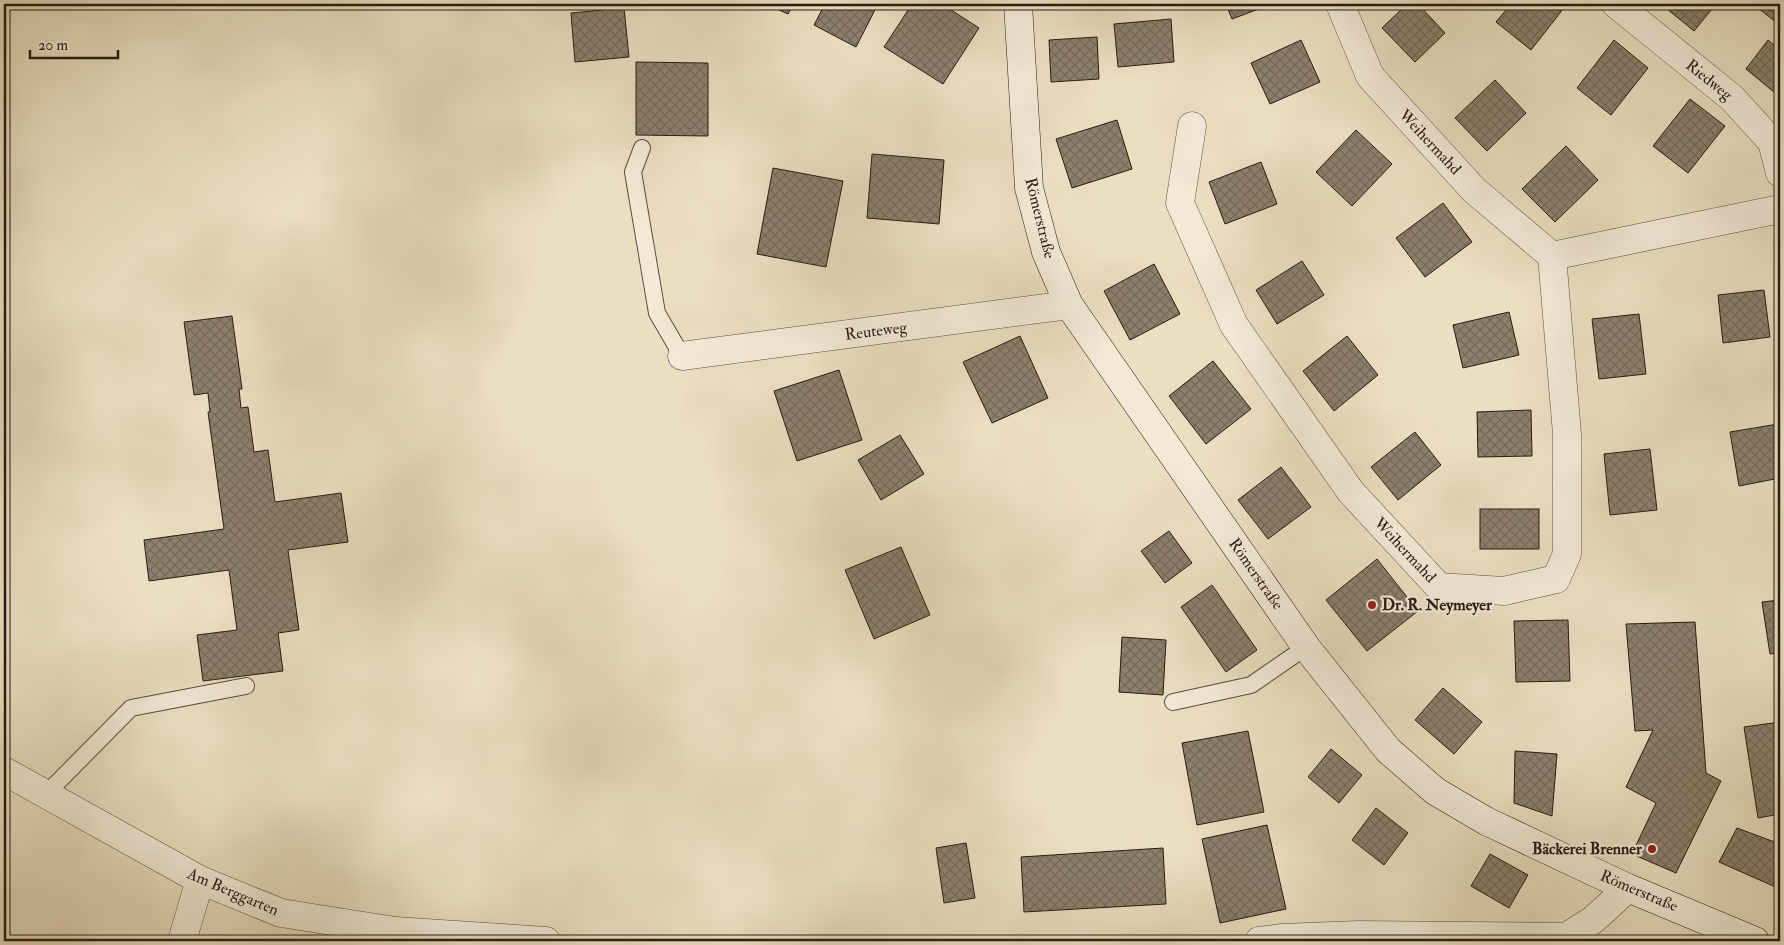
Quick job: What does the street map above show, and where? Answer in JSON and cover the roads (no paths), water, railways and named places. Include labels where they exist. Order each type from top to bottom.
[{"type":"street","name":"Römerstraße","points":[[1018,4],[1030,188],[1046,252],[1069,306],[1306,647],[1388,750],[1435,791],[1486,821],[1628,888],[1678,907],[1755,941]]},
{"type":"street","name":"Weihermahd","points":[[1192,126],[1180,203],[1234,325],[1351,492],[1439,587],[1504,591],[1556,579],[1567,554],[1567,434],[1552,256],[1474,190],[1370,76],[1340,4]]},
{"type":"street","name":"Riedweg","points":[[1616,4],[1732,98],[1772,142],[1780,173]]},
{"type":"street","points":[[1552,256],[1780,209]]},
{"type":"street","name":"Reuteweg","points":[[682,356],[1069,306]]},
{"type":"street","name":"Am Berggarten","points":[[4,771],[200,880],[281,913],[394,931],[546,941]]},
{"type":"street","points":[[182,941],[200,880]]},
{"type":"street","points":[[1259,941],[1282,938],[1565,939],[1594,920],[1628,888]]},
{"type":"lane","points":[[642,148],[633,172],[657,313],[682,356]]},
{"type":"lane","points":[[1173,702],[1252,685],[1306,647]]},
{"type":"lane","points":[[46,794],[130,708],[246,686]]},
{"type":"place","name":"Dr. R. Neymeyer","points":[[1372,605]]},
{"type":"place","name":"Bäckerei Brenner","points":[[1652,849]]}]
